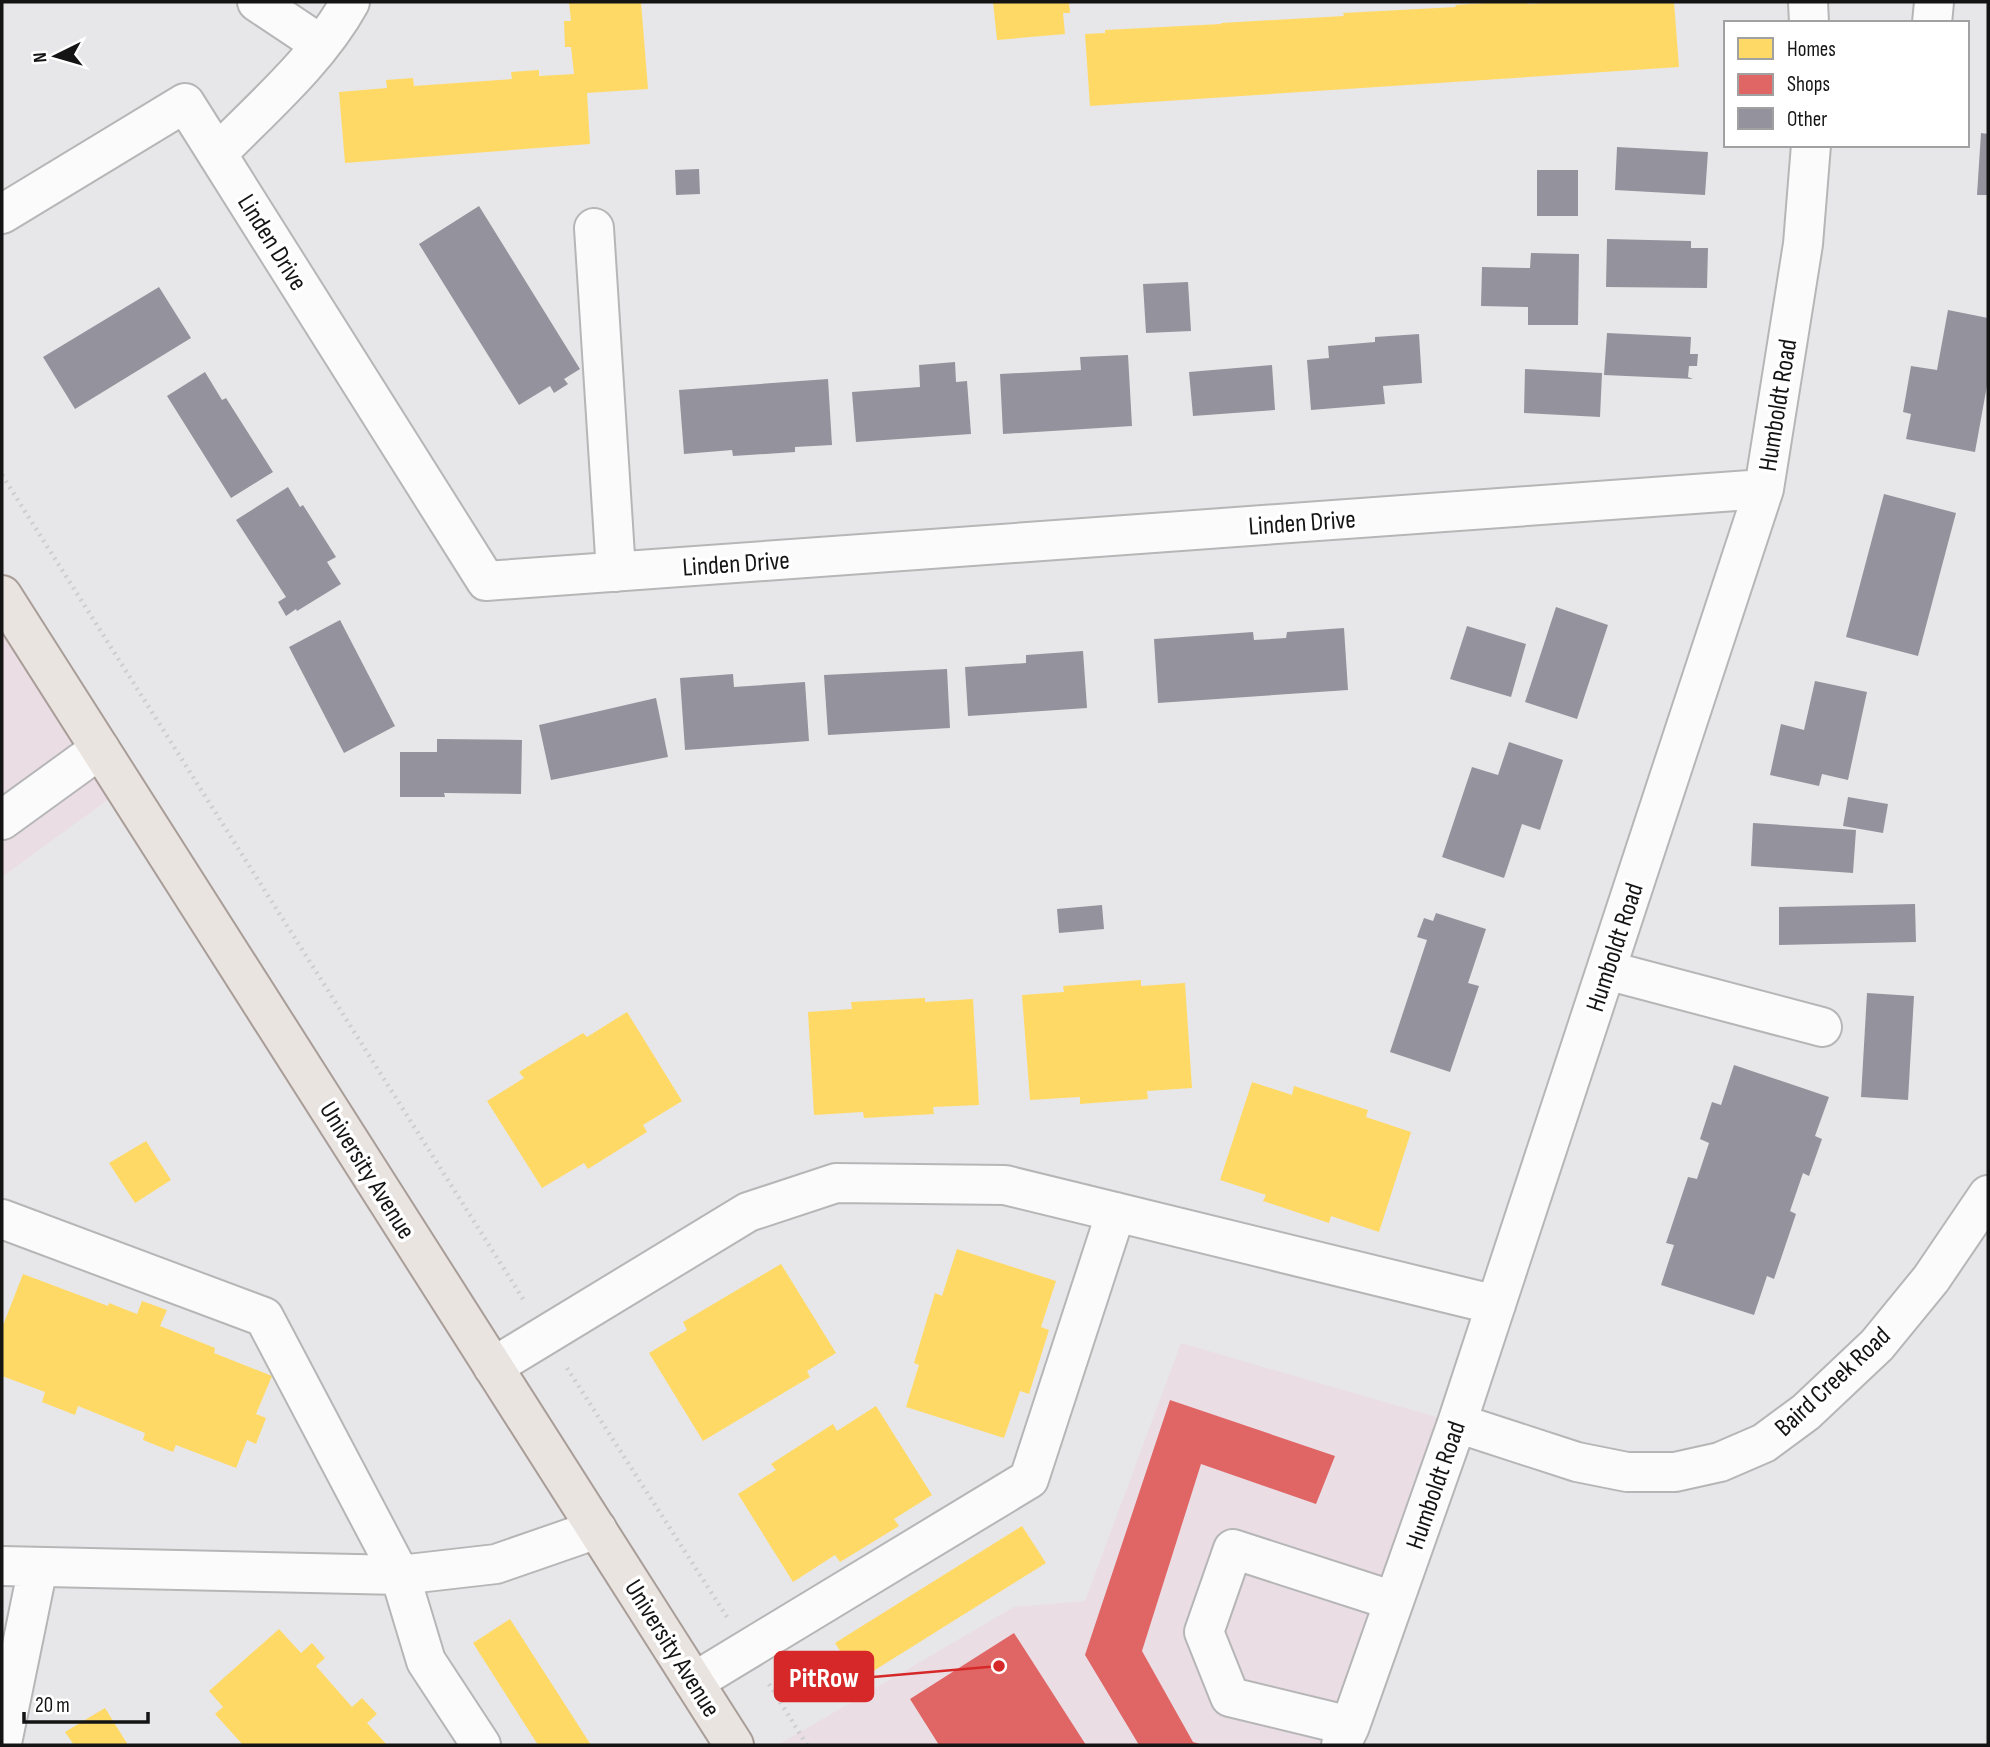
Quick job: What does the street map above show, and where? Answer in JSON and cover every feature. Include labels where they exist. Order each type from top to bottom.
[{"type":"main road","name":"University Avenue","points":[[2,595],[734,1745]]},
{"type":"street","points":[[257,2],[320,44]]},
{"type":"street","points":[[217,154],[305,64],[341,18],[349,2]]},
{"type":"street","points":[[1808,2],[1809,21]]},
{"type":"street","points":[[1932,21],[1934,2]]},
{"type":"street","name":"Linden Drive","points":[[2,214],[185,103],[486,581],[1764,489]]},
{"type":"street","name":"Humboldt Road","points":[[1347,1737],[1457,1423],[1764,489],[1803,244],[1811,147]]},
{"type":"street","points":[[594,228],[616,572]]},
{"type":"street","points":[[2,820],[100,749]]},
{"type":"street","points":[[1606,970],[1822,1027]]},
{"type":"street","points":[[493,1367],[748,1212],[836,1183],[1005,1185],[1496,1305]]},
{"type":"street","name":"Baird Creek Road","points":[[1457,1423],[1577,1462],[1627,1472],[1675,1472],[1720,1462],[1764,1443],[1806,1412],[1877,1345],[1931,1279],[1988,1195]]},
{"type":"street","points":[[694,1682],[1029,1479],[1116,1212]]},
{"type":"street","points":[[2,1219],[264,1317],[400,1575],[426,1661],[481,1745]]},
{"type":"street","points":[[2,1743],[20,1567],[400,1575],[496,1564],[597,1529]]},
{"type":"street","points":[[1347,1737],[1230,1697],[1204,1632],[1233,1549],[1394,1601]]},
{"type":"path","points":[[2,475],[807,1745]]},
{"type":"shaded area","points":[[2,595],[124,788],[2,877]]},
{"type":"shaded area","points":[[1181,1343],[1457,1423],[1341,1745],[778,1745],[1014,1607],[1085,1601]]},
{"type":"building: Homes","points":[[569,2],[641,2],[648,89],[587,93],[590,144],[345,163],[339,92],[387,88],[386,80],[413,78],[414,86],[512,79],[511,72],[539,70],[539,76],[574,74],[571,47],[565,47],[564,21],[571,21]]},
{"type":"building: Homes","points":[[993,2],[1069,2],[1070,13],[1063,13],[1065,34],[997,40]]},
{"type":"building: Homes","points":[[1503,2],[1674,2],[1679,67],[1090,106],[1085,34],[1105,33],[1105,30],[1344,16],[1343,13]]},
{"type":"building: Homes","points":[[1141,980],[1141,986],[1185,983],[1192,1088],[1147,1091],[1148,1099],[1080,1104],[1080,1097],[1030,1100],[1022,995],[1064,992],[1063,986]]},
{"type":"building: Homes","points":[[925,998],[925,1002],[973,999],[979,1105],[933,1107],[934,1114],[864,1118],[863,1112],[814,1115],[808,1012],[852,1009],[851,1002]]},
{"type":"building: Homes","points":[[627,1012],[682,1101],[643,1125],[647,1132],[588,1169],[584,1163],[542,1188],[487,1101],[524,1078],[519,1072],[583,1033],[587,1037]]},
{"type":"building: Homes","points":[[1252,1082],[1292,1095],[1294,1086],[1368,1110],[1366,1117],[1411,1132],[1379,1232],[1331,1216],[1329,1223],[1263,1201],[1266,1195],[1220,1180]]},
{"type":"building: Homes","points":[[146,1141],[171,1180],[135,1203],[109,1163]]},
{"type":"building: Homes","points":[[957,1249],[1056,1281],[1041,1327],[1049,1330],[1029,1394],[1020,1391],[1004,1438],[906,1407],[919,1365],[914,1363],[935,1293],[942,1296]]},
{"type":"building: Homes","points":[[781,1264],[836,1353],[807,1371],[810,1377],[703,1441],[649,1353],[687,1330],[683,1322]]},
{"type":"building: Homes","points":[[23,1274],[137,1314],[142,1301],[167,1310],[160,1326],[215,1348],[214,1353],[272,1376],[256,1414],[266,1418],[256,1444],[247,1440],[236,1468],[176,1445],[173,1452],[143,1440],[145,1433],[78,1406],[75,1415],[42,1402],[45,1392],[2,1376],[2,1328]]},
{"type":"building: Homes","points":[[876,1406],[932,1495],[894,1519],[899,1526],[840,1562],[835,1555],[793,1582],[738,1494],[776,1470],[771,1464],[833,1424],[837,1431]]},
{"type":"building: Homes","points":[[1022,1526],[1046,1563],[859,1680],[835,1643]]},
{"type":"building: Homes","points":[[510,1619],[591,1745],[538,1745],[473,1643]]},
{"type":"building: Homes","points":[[279,1629],[301,1653],[312,1643],[325,1658],[316,1666],[352,1707],[362,1698],[377,1714],[367,1723],[387,1745],[243,1745],[215,1714],[223,1707],[209,1691]]},
{"type":"building: Homes","points":[[105,1708],[128,1745],[74,1745],[65,1732]]},
{"type":"building: Shops","points":[[1170,1400],[1335,1456],[1316,1504],[1201,1464],[1142,1651],[1193,1742],[1203,1745],[1139,1745],[1085,1655]]},
{"type":"building: Shops","points":[[1014,1633],[1086,1745],[939,1745],[910,1699]]},
{"type":"building: Other","points":[[1981,133],[1988,134],[1988,195],[1977,195]]},
{"type":"building: Other","points":[[1617,147],[1708,152],[1705,195],[1615,190]]},
{"type":"building: Other","points":[[699,169],[700,194],[676,195],[675,170]]},
{"type":"building: Other","points":[[1537,170],[1578,170],[1578,216],[1537,216]]},
{"type":"building: Other","points":[[479,206],[580,369],[564,379],[568,384],[554,393],[550,386],[519,405],[419,244]]},
{"type":"building: Other","points":[[1607,239],[1691,241],[1691,248],[1708,248],[1707,288],[1606,287]]},
{"type":"building: Other","points":[[1531,253],[1579,254],[1578,325],[1528,325],[1528,307],[1481,306],[1482,267],[1530,268]]},
{"type":"building: Other","points":[[1188,282],[1191,331],[1146,333],[1143,284]]},
{"type":"building: Other","points":[[159,287],[191,338],[75,409],[43,357]]},
{"type":"building: Other","points":[[1948,310],[1988,318],[1988,380],[1975,452],[1906,439],[1911,414],[1903,412],[1911,366],[1937,370]]},
{"type":"building: Other","points":[[1607,333],[1691,337],[1690,354],[1698,354],[1697,366],[1689,366],[1688,377],[1693,379],[1604,375]]},
{"type":"building: Other","points":[[1419,334],[1422,383],[1383,386],[1385,404],[1311,410],[1307,360],[1329,358],[1328,346],[1375,342],[1375,337]]},
{"type":"building: Other","points":[[1128,355],[1132,426],[1003,434],[1000,374],[1081,370],[1080,357]]},
{"type":"building: Other","points":[[955,362],[956,382],[967,381],[971,434],[856,442],[852,392],[920,387],[919,365]]},
{"type":"building: Other","points":[[1272,365],[1275,410],[1193,416],[1189,372]]},
{"type":"building: Other","points":[[1525,369],[1602,373],[1600,417],[1524,413]]},
{"type":"building: Other","points":[[205,372],[222,400],[226,398],[273,472],[231,498],[167,396]]},
{"type":"building: Other","points":[[828,379],[832,445],[795,447],[795,452],[733,456],[732,450],[684,454],[679,390]]},
{"type":"building: Other","points":[[288,487],[300,507],[303,505],[336,557],[327,562],[341,584],[286,616],[278,602],[286,597],[236,520]]},
{"type":"building: Other","points":[[1884,494],[1956,513],[1918,656],[1846,637]]},
{"type":"building: Other","points":[[1556,607],[1608,625],[1577,719],[1525,702]]},
{"type":"building: Other","points":[[340,620],[395,726],[344,753],[289,647]]},
{"type":"building: Other","points":[[1467,626],[1526,644],[1511,697],[1450,679]]},
{"type":"building: Other","points":[[1344,628],[1348,690],[1158,703],[1154,639],[1253,632],[1254,640],[1286,638],[1287,632]]},
{"type":"building: Other","points":[[1083,651],[1087,708],[968,716],[965,667],[1026,663],[1026,655]]},
{"type":"building: Other","points":[[947,669],[950,728],[828,735],[824,675]]},
{"type":"building: Other","points":[[733,674],[734,687],[805,682],[809,741],[685,750],[680,678]]},
{"type":"building: Other","points":[[1815,681],[1867,692],[1848,780],[1822,774],[1819,786],[1770,775],[1781,724],[1804,730]]},
{"type":"building: Other","points":[[656,698],[668,757],[551,780],[539,725]]},
{"type":"building: Other","points":[[437,739],[522,740],[521,794],[444,793],[445,797],[400,797],[400,752],[437,752]]},
{"type":"building: Other","points":[[1509,742],[1563,760],[1540,830],[1522,824],[1504,878],[1442,857],[1472,767],[1498,775]]},
{"type":"building: Other","points":[[1848,797],[1888,804],[1883,833],[1843,826]]},
{"type":"building: Other","points":[[1753,823],[1856,830],[1853,873],[1751,866]]},
{"type":"building: Other","points":[[1915,904],[1916,942],[1779,945],[1779,907]]},
{"type":"building: Other","points":[[1102,905],[1104,929],[1059,933],[1057,909]]},
{"type":"building: Other","points":[[1436,913],[1486,929],[1468,983],[1479,986],[1450,1072],[1390,1052],[1427,940],[1417,937],[1424,918],[1433,921]]},
{"type":"building: Other","points":[[1867,993],[1914,996],[1908,1100],[1861,1097]]},
{"type":"building: Other","points":[[1734,1065],[1829,1097],[1815,1136],[1822,1139],[1809,1176],[1803,1173],[1790,1211],[1796,1214],[1774,1279],[1767,1276],[1754,1315],[1661,1285],[1674,1245],[1666,1243],[1688,1177],[1697,1179],[1709,1143],[1700,1139],[1712,1102],[1721,1105]]},
{"type":"place","name":"PitRow","points":[[999,1666]]}]
